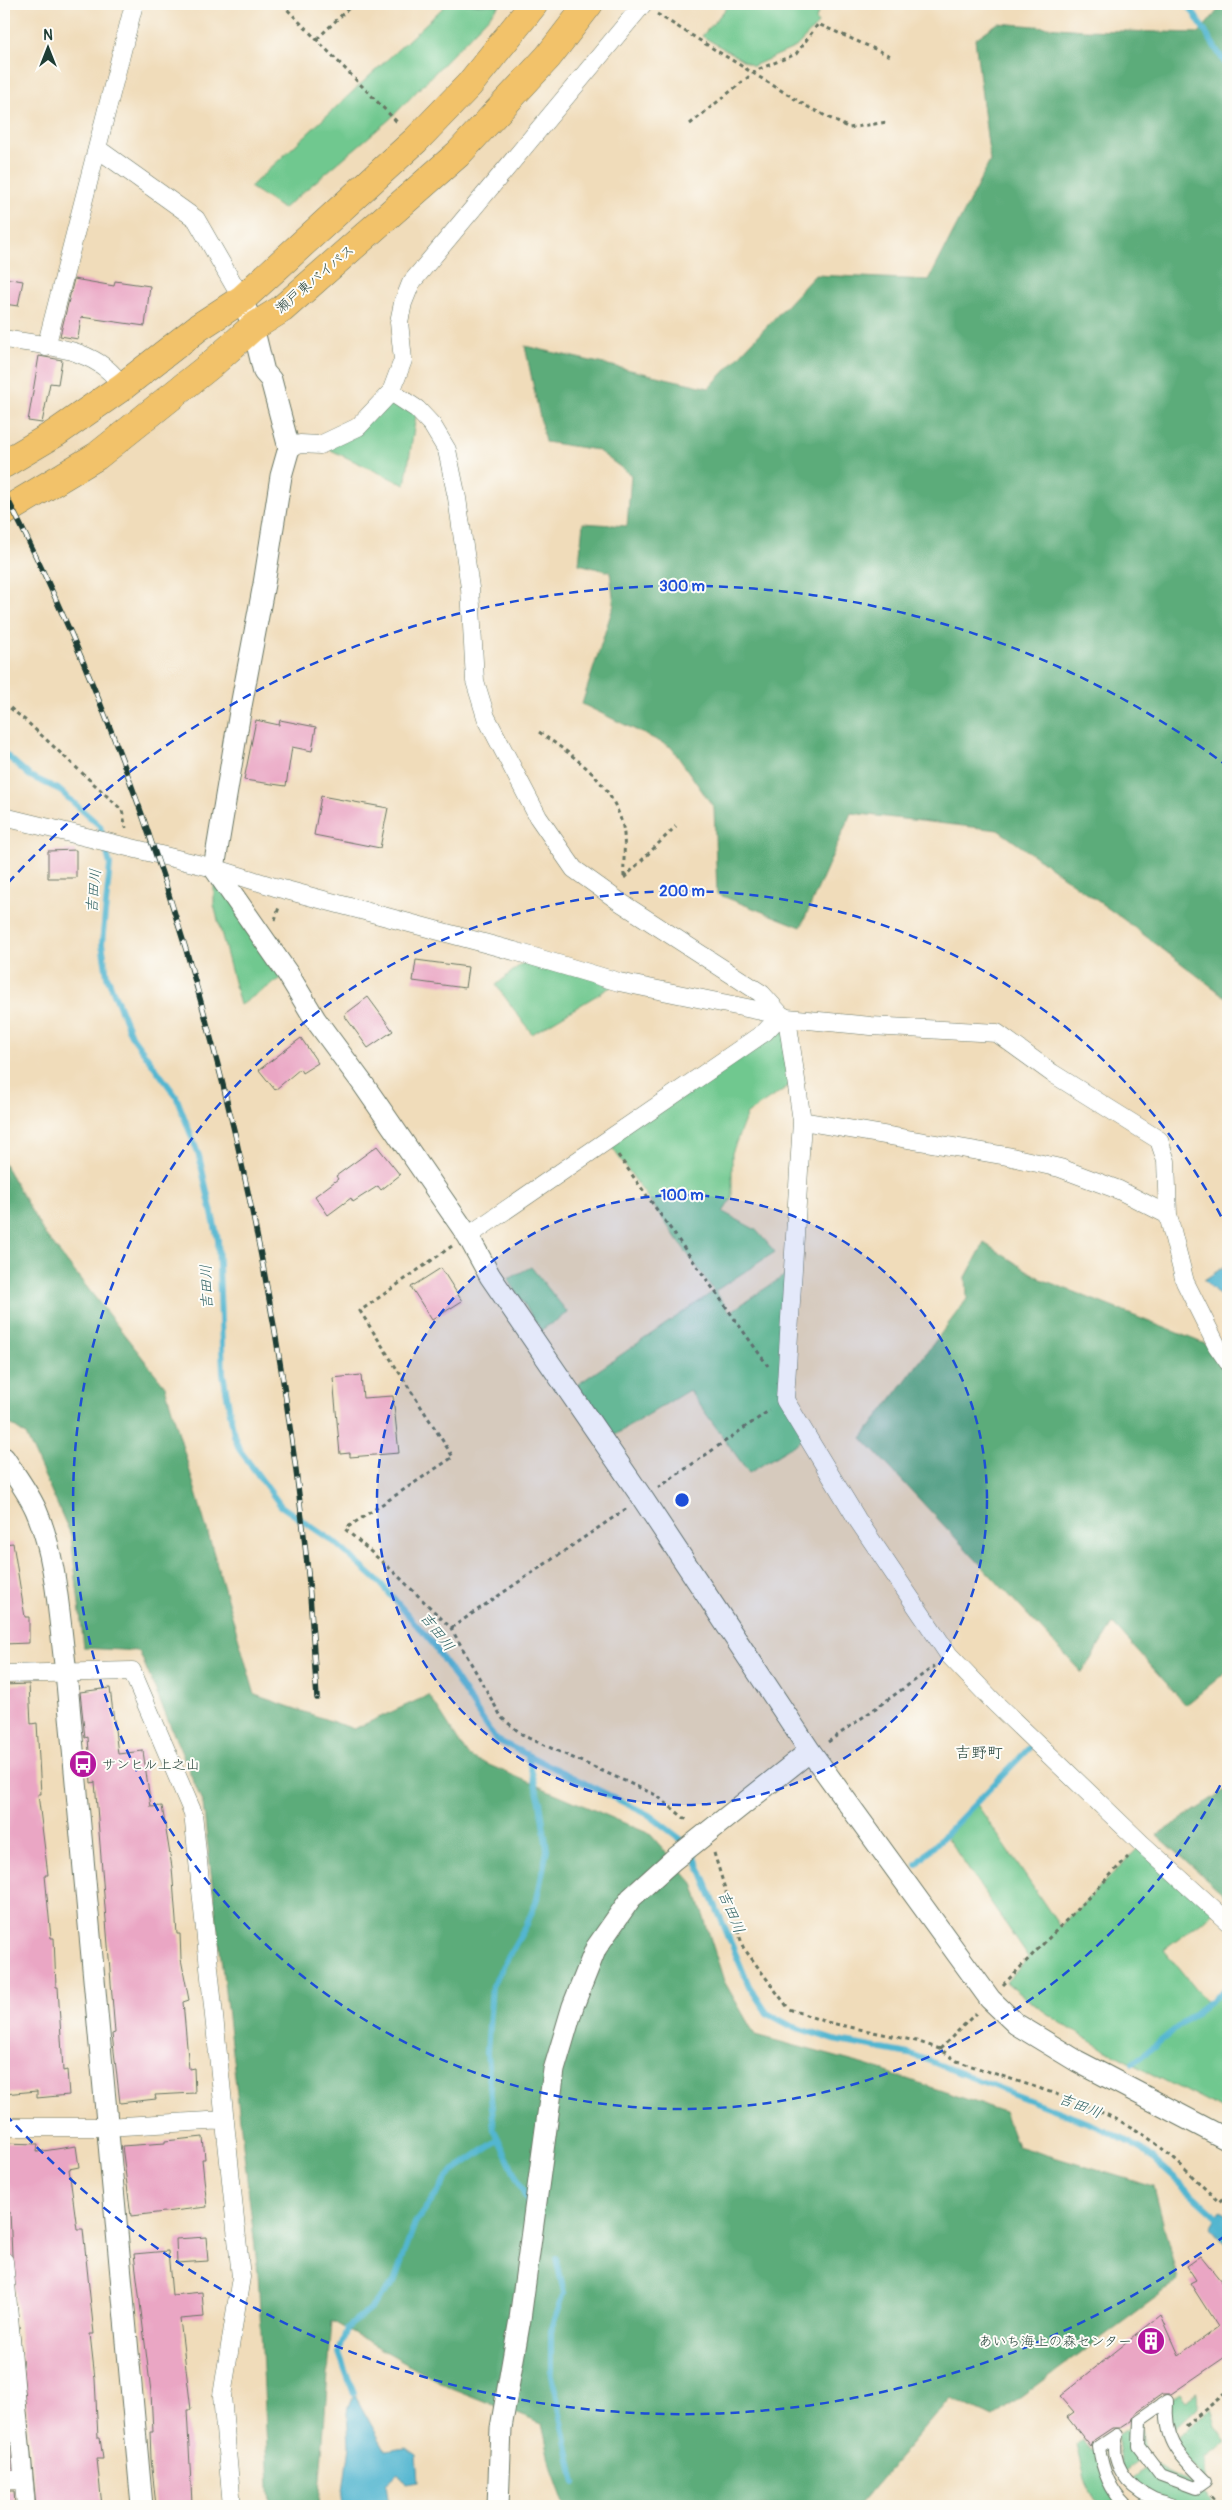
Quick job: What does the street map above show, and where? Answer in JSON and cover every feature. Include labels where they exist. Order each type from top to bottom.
[{"type":"highway","points":[[4,464],[56,433],[122,387],[199,327],[242,298],[416,140],[469,85],[534,4]]},
{"type":"highway","name":"瀬戸東バイパス","points":[[4,512],[97,456],[212,364],[252,327],[282,309],[458,154],[548,57],[589,4]]},
{"type":"street","points":[[46,346],[134,4]]},
{"type":"street","points":[[289,448],[300,444],[320,444],[358,427],[391,392],[403,360],[399,322],[403,303],[411,283],[642,4]]},
{"type":"street","points":[[98,149],[196,219],[242,298],[264,372],[271,380],[289,448],[280,476],[264,584],[214,868],[288,974],[315,1019],[363,1084],[468,1236],[490,1276],[810,1751],[990,2000],[1016,2024],[1077,2061],[1228,2140]]},
{"type":"street","points":[[4,339],[78,353],[100,363],[116,376],[122,387]]},
{"type":"street","points":[[391,392],[417,409],[432,425],[447,450],[457,498],[470,588],[475,681],[486,717],[538,817],[574,869],[620,902],[762,994],[784,1016],[802,1121],[785,1400],[858,1519],[949,1656],[994,1704],[1142,1844],[1228,1922]]},
{"type":"street","points":[[4,816],[214,868],[275,888],[514,951],[619,982],[784,1016],[871,1026],[997,1033],[1052,1073],[1159,1140],[1166,1161],[1168,1214],[1185,1282],[1217,1346],[1228,1362]]},
{"type":"street","points":[[468,1236],[606,1139],[765,1032],[784,1016]]},
{"type":"street","points":[[802,1121],[1060,1168],[1119,1190],[1168,1214]]},
{"type":"street","points":[[4,1458],[36,1510],[47,1541],[66,1672],[142,2506]]},
{"type":"street","points":[[4,1674],[132,1671],[194,1813],[241,2277],[222,2396],[232,2506]]},
{"type":"street","points":[[498,2506],[501,2428],[521,2309],[554,2070],[574,2006],[596,1948],[631,1898],[673,1860],[702,1839],[810,1751]]},
{"type":"street","points":[[4,2128],[106,2127],[224,2120]]},
{"type":"street","points":[[4,2261],[26,2506]]},
{"type":"street","points":[[1167,2401],[1166,2422],[1170,2438],[1186,2461],[1206,2481],[1196,2488],[1161,2475],[1139,2446],[1140,2420],[1167,2401]]},
{"type":"street","points":[[1126,2506],[1112,2489],[1101,2466],[1099,2447],[1117,2435],[1114,2453],[1116,2465],[1123,2474],[1153,2499],[1174,2506]]},
{"type":"street","points":[[4,2480],[23,2480]]},
{"type":"path","points":[[282,4],[416,140]]},
{"type":"path","points":[[317,39],[353,4]]},
{"type":"path","points":[[642,4],[808,107],[849,128],[888,122]]},
{"type":"path","points":[[690,124],[754,74],[756,70],[796,54],[818,24],[893,57]]},
{"type":"path","points":[[4,703],[25,720],[122,810],[129,846]]},
{"type":"path","points":[[539,732],[576,759],[606,787],[623,828],[624,877]]},
{"type":"path","points":[[614,896],[624,877],[676,826]]},
{"type":"path","points":[[451,1628],[785,1400],[773,1373],[606,1139]]},
{"type":"path","points":[[468,1236],[360,1310],[453,1457],[345,1530],[396,1574],[451,1628],[502,1718],[524,1736],[656,1795],[702,1839],[717,1859],[744,1947],[789,2009],[826,2022],[916,2041],[940,2050],[957,2061],[1098,2111],[1130,2126],[1161,2148],[1219,2202],[1228,2193]]},
{"type":"path","points":[[810,1751],[827,1743],[949,1656]]},
{"type":"path","points":[[940,2050],[1142,1844]]},
{"type":"path","points":[[1170,2438],[1228,2391]]},
{"type":"green space","points":[[447,4],[500,5],[390,119],[283,209],[250,187]]},
{"type":"green space","points":[[730,4],[821,4],[816,19],[818,24],[796,47],[753,66],[702,36]]},
{"type":"green space","points":[[1223,4],[1228,4],[1228,999],[1123,919],[998,830],[851,813],[801,927],[717,894],[714,808],[671,747],[582,704],[614,604],[610,572],[579,564],[583,523],[627,526],[631,475],[597,450],[545,442],[525,346],[709,388],[815,275],[929,280],[990,161],[975,39],[998,23],[1084,30],[1199,33]]},
{"type":"green space","points":[[391,392],[417,409],[405,485],[320,445]]},
{"type":"green space","points":[[214,868],[288,974],[240,1005],[214,905]]},
{"type":"green space","points":[[531,956],[619,982],[532,1034],[496,985]]},
{"type":"green space","points":[[781,1015],[796,1081],[747,1114],[732,1153],[732,1198],[723,1212],[756,1230],[775,1252],[715,1291],[730,1312],[793,1270],[785,1400],[807,1437],[749,1473],[689,1390],[613,1436],[577,1385],[714,1291],[606,1139]]},
{"type":"green space","points":[[4,1163],[44,1233],[165,1386],[255,1695],[354,1729],[429,1695],[468,1756],[650,1834],[693,1883],[724,1981],[755,2035],[866,2065],[1004,2112],[1017,2146],[1154,2187],[1178,2281],[993,2418],[950,2398],[858,2506],[565,2506],[553,2473],[542,2424],[451,2388],[332,2321],[318,2506],[270,2506],[258,2273],[203,1804],[139,1651],[84,1648],[71,1535],[26,1435],[4,1420]]},
{"type":"green space","points":[[984,1243],[1041,1279],[1228,1353],[1228,1670],[1186,1705],[1113,1624],[1082,1673],[862,1438],[967,1299],[966,1277]]},
{"type":"green space","points":[[531,1267],[568,1313],[541,1330],[508,1279]]},
{"type":"green space","points":[[1228,1789],[1228,1898],[1157,1835]]},
{"type":"green space","points":[[976,1803],[1060,1927],[1142,1844],[1216,1911],[1164,1950],[1207,2003],[1228,1987],[1228,2113],[1085,2038],[1031,2002],[1006,1982],[1029,1958],[945,1835]]},
{"type":"green space","points":[[1197,2392],[1198,2407],[1169,2434],[1167,2401],[1180,2393],[1186,2401]]},
{"type":"green space","points":[[1211,2408],[1216,2426],[1226,2442],[1206,2458],[1206,2481],[1173,2443]]},
{"type":"green space","points":[[1140,2420],[1145,2455],[1123,2474],[1117,2435]]},
{"type":"green space","points":[[1083,2439],[1092,2451],[1099,2447],[1124,2506],[1099,2506],[1097,2503],[1085,2479],[1077,2444]]},
{"type":"green space","points":[[1151,2463],[1194,2487],[1215,2506],[1174,2506],[1130,2481]]},
{"type":"water","points":[[1228,1264],[1228,1307],[1226,1302],[1204,1280]]},
{"type":"water","points":[[1221,2211],[1228,2215],[1228,2246],[1211,2227]]},
{"type":"water","points":[[354,2394],[386,2451],[406,2448],[416,2455],[418,2482],[406,2484],[398,2473],[386,2484],[389,2506],[341,2506],[349,2446],[347,2412]]},
{"type":"building","points":[[4,278],[23,281],[18,306],[4,304]]},
{"type":"building","points":[[74,279],[114,286],[115,281],[150,286],[145,326],[81,317],[78,339],[60,336]]},
{"type":"building","points":[[39,356],[62,360],[58,384],[50,383],[42,423],[28,421]]},
{"type":"building","points":[[256,720],[279,725],[280,720],[316,727],[312,751],[292,747],[286,786],[244,780]]},
{"type":"building","points":[[321,796],[388,808],[380,848],[314,835]]},
{"type":"building","points":[[76,850],[76,878],[48,878],[48,851]]},
{"type":"building","points":[[416,960],[468,967],[465,988],[413,981]]},
{"type":"building","points":[[368,997],[393,1031],[368,1048],[344,1015]]},
{"type":"building","points":[[301,1038],[318,1063],[302,1073],[300,1069],[275,1090],[259,1070]]},
{"type":"building","points":[[377,1146],[400,1175],[381,1190],[378,1186],[353,1202],[351,1198],[328,1215],[315,1196],[338,1179],[336,1176]]},
{"type":"building","points":[[441,1268],[462,1301],[432,1320],[411,1287]]},
{"type":"building","points":[[361,1375],[363,1398],[393,1396],[399,1453],[350,1457],[350,1453],[340,1454],[333,1378]]},
{"type":"building","points":[[13,1543],[25,1617],[29,1617],[29,1643],[4,1644],[4,1544]]},
{"type":"building","points":[[29,1684],[31,1724],[37,1723],[41,1794],[38,1794],[48,1875],[45,1875],[51,1938],[54,1938],[63,2071],[67,2070],[69,2095],[37,2098],[37,2091],[4,2094],[4,1767],[6,1767],[4,1685]]},
{"type":"building","points":[[110,1688],[118,1754],[143,1751],[151,1807],[162,1806],[172,1867],[177,1934],[180,1934],[181,1959],[189,2000],[183,2002],[189,2069],[194,2068],[195,2093],[155,2095],[156,2099],[120,2103],[112,2034],[115,2033],[95,1782],[91,1783],[88,1737],[85,1738],[80,1692]]},
{"type":"building","points":[[203,2137],[205,2159],[202,2159],[207,2207],[131,2216],[122,2146],[165,2143],[165,2141]]},
{"type":"building","points":[[4,2143],[38,2144],[37,2152],[76,2146],[79,2167],[69,2169],[77,2229],[83,2229],[94,2334],[90,2334],[95,2379],[98,2438],[100,2438],[103,2459],[97,2459],[102,2506],[36,2506],[12,2255],[10,2212],[8,2213]]},
{"type":"building","points":[[206,2237],[208,2261],[177,2263],[176,2239]]},
{"type":"building","points":[[168,2251],[172,2295],[202,2292],[204,2317],[180,2319],[191,2410],[187,2410],[192,2503],[156,2506],[151,2459],[150,2432],[153,2432],[151,2392],[134,2254]]},
{"type":"building","name":"あいち海上の森センター","points":[[1201,2256],[1221,2281],[1228,2275],[1228,2355],[1171,2394],[1162,2394],[1135,2413],[1132,2421],[1121,2428],[1112,2428],[1094,2440],[1091,2447],[1067,2417],[1074,2412],[1060,2396],[1161,2315],[1179,2355],[1218,2327],[1190,2283],[1196,2280],[1187,2266]]},
{"type":"building","points":[[4,2433],[9,2433],[12,2469],[4,2469]]},
{"type":"building","points":[[4,2491],[14,2491],[15,2506],[4,2506]]},
{"type":"waterway","points":[[1183,4],[1191,9],[1228,68]]},
{"type":"waterway","name":"吉田川","points":[[4,753],[30,776],[58,789],[100,826],[110,865],[102,943],[107,976],[131,1035],[176,1096],[199,1156],[218,1240],[223,1373],[234,1435],[239,1449],[281,1506],[334,1542],[381,1584],[433,1644],[495,1739],[649,1815],[691,1847],[749,1986],[767,2013],[791,2026],[834,2040],[914,2055],[1106,2130],[1143,2150],[1228,2227]]},
{"type":"waterway","points":[[917,1864],[1029,1748]]},
{"type":"waterway","points":[[527,1754],[540,1802],[547,1850],[537,1899],[527,1924],[492,1986],[487,2053],[494,2130],[529,2204]]},
{"type":"waterway","points":[[1133,2063],[1228,1987]]},
{"type":"waterway","points":[[354,2394],[339,2353],[347,2328],[369,2310],[394,2282],[415,2223],[452,2172],[498,2140]]},
{"type":"waterway","points":[[556,2258],[564,2293],[551,2331],[551,2370],[575,2483]]},
{"type":"railway","points":[[4,492],[64,618],[118,749],[165,882],[206,1018],[240,1156],[268,1295],[291,1434],[308,1573],[317,1698]]},
{"type":"place","name":"サンヒル上之山","points":[[83,1764]]},
{"type":"place","name":"あいち海上の森センター","points":[[1151,2341]]},
{"type":"district","name":"吉野町","points":[[979,1753]]}]
